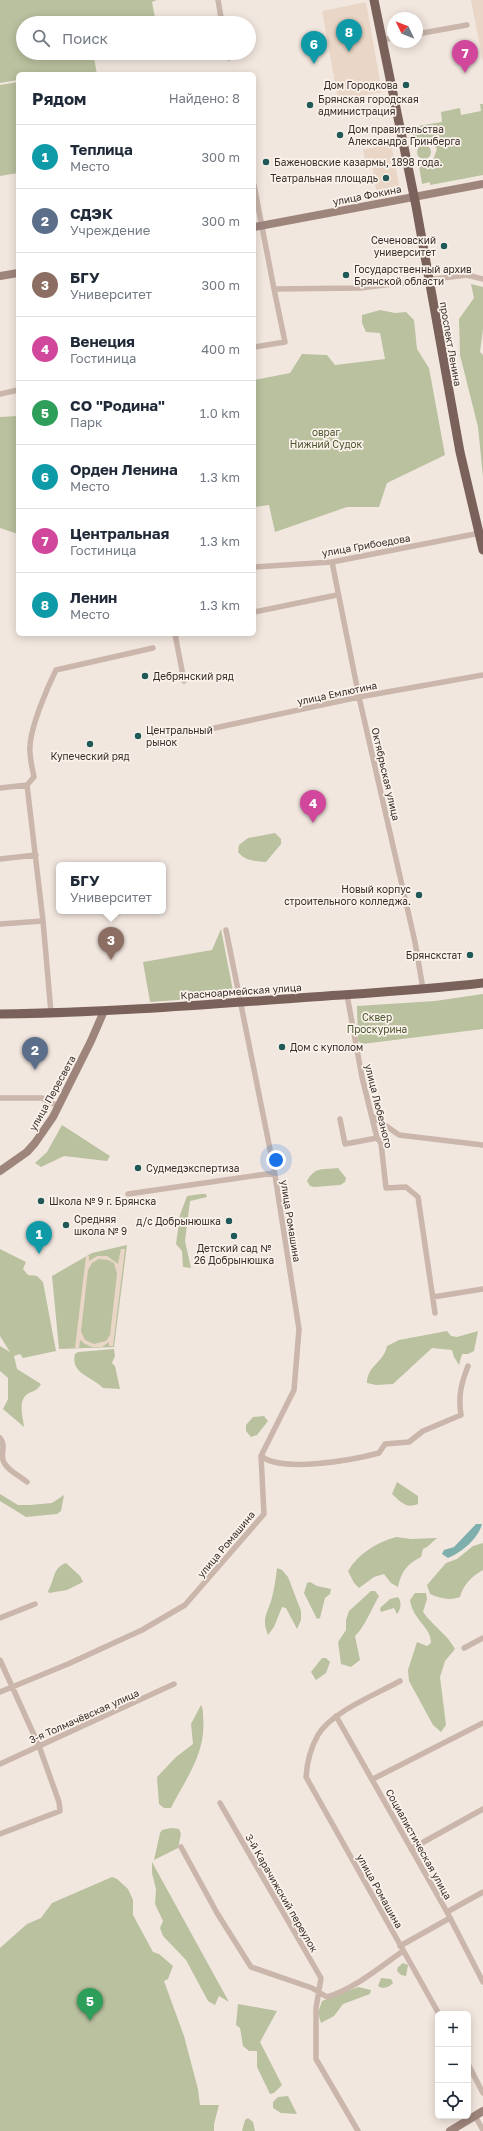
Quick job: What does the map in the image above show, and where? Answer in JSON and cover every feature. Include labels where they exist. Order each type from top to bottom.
[{"type":"main road","name":"проспект Ленина","points":[[374,0],[414,196],[460,452],[483,550]]},
{"type":"main road","name":"улица Фокина","points":[[258,227],[483,184]]},
{"type":"main road","points":[[0,276],[16,273]]},
{"type":"main road","name":"Красноармейская улица","points":[[0,1014],[104,1011],[241,1003],[483,983]]},
{"type":"main road","name":"улица Пересвета","points":[[0,1171],[17,1160],[35,1143],[58,1106],[91,1041],[104,1011]]},
{"type":"main road","points":[[450,2131],[483,2111]]},
{"type":"street","points":[[218,0],[221,16]]},
{"type":"street","points":[[423,33],[467,25]]},
{"type":"street","points":[[382,40],[387,39]]},
{"type":"street","points":[[256,206],[258,227],[274,289],[285,342],[256,348]]},
{"type":"street","points":[[274,289],[360,288],[467,275],[483,279]]},
{"type":"street","points":[[0,394],[16,390]]},
{"type":"street","name":"улица Грибоедова","points":[[256,567],[332,562],[480,533]]},
{"type":"street","name":"Октябрьская улица","points":[[332,562],[337,595],[415,942],[423,989]]},
{"type":"street","points":[[256,612],[337,595]]},
{"type":"street","points":[[175,636],[184,680]]},
{"type":"street","points":[[0,788],[27,785],[34,777],[30,746],[46,691],[56,670],[153,648]]},
{"type":"street","name":"улица Емлютина","points":[[196,732],[359,697],[483,675]]},
{"type":"street","points":[[27,785],[43,921],[51,1013]]},
{"type":"street","points":[[0,859],[36,855]]},
{"type":"street","points":[[0,924],[43,921]]},
{"type":"street","name":"улица Ромашина","points":[[0,1692],[68,1664],[159,1621],[185,1605],[264,1514],[260,1456],[294,1390],[299,1329],[274,1173],[226,930]]},
{"type":"street","name":"улица Любезного","points":[[347,995],[362,1077],[376,1138],[381,1143],[386,1188],[406,1187],[418,1197],[435,1314]]},
{"type":"street","points":[[0,1098],[46,1099],[58,1106]]},
{"type":"street","points":[[372,1116],[399,1135],[483,1144]]},
{"type":"street","points":[[340,1119],[345,1144],[376,1138]]},
{"type":"street","name":"улица Ромашина","points":[[128,1194],[274,1173]]},
{"type":"street","points":[[433,1297],[483,1289]]},
{"type":"street","points":[[260,1456],[267,1461],[305,1465],[362,1457],[379,1453],[385,1444],[409,1442],[423,1431],[461,1415],[459,1399],[460,1386],[468,1366]]},
{"type":"street","points":[[0,1438],[4,1445],[3,1459],[5,1464],[27,1482]]},
{"type":"street","points":[[0,1618],[35,1604]]},
{"type":"street","points":[[464,1648],[483,1638]]},
{"type":"street","points":[[0,1660],[39,1746],[59,1802],[60,1811],[0,1834]]},
{"type":"street","points":[[336,1716],[400,1681]]},
{"type":"street","name":"3-я Толмачёвская улица","points":[[0,1764],[88,1725],[174,1684]]},
{"type":"street","name":"улица Ромашина","points":[[336,1716],[318,1733],[313,1745],[306,1777],[437,2011]]},
{"type":"street","name":"Социалистическая улица","points":[[336,1716],[447,1912],[483,1982]]},
{"type":"street","points":[[373,1779],[483,1723]]},
{"type":"street","name":"3-й Карачижский переулок","points":[[220,1803],[321,1978],[316,2008],[316,2059],[358,2131]]},
{"type":"street","points":[[411,1849],[483,1809]]},
{"type":"street","points":[[181,1847],[217,1913],[251,1967],[312,1988],[327,1997],[335,1995],[450,1918]]},
{"type":"street","points":[[447,1912],[483,1892]]},
{"type":"street","points":[[471,2070],[483,2093]]},
{"type":"street","points":[[475,2116],[483,2130]]},
{"type":"green space","points":[[0,0],[157,0],[152,2],[155,16],[16,16],[16,60],[94,60],[97,72],[16,72],[16,80],[0,83]]},
{"type":"green space","points":[[16,82],[16,173],[0,176],[0,85]]},
{"type":"green space","points":[[480,104],[483,104],[483,175],[430,185],[430,182],[422,184],[419,166],[433,160],[437,149],[431,141],[414,139],[411,127],[442,122],[441,112],[460,108],[461,115],[481,111]]},
{"type":"green space","points":[[424,145],[429,147],[431,152],[429,157],[424,159],[419,157],[417,152],[419,147]]},
{"type":"green space","points":[[471,284],[483,287],[483,329],[480,352],[483,355],[483,477],[478,427],[460,355],[459,319],[474,298]]},
{"type":"green space","name":"овраг Нижний Судок","points":[[380,310],[395,313],[406,312],[414,320],[417,349],[429,368],[445,455],[387,483],[379,507],[347,507],[275,532],[269,505],[256,507],[256,380],[290,373],[302,354],[327,355],[335,365],[385,359],[380,333],[366,332],[362,323],[362,315]]},
{"type":"green space","points":[[16,416],[16,533],[0,528],[0,417]]},
{"type":"green space","points":[[275,833],[281,839],[281,844],[266,862],[247,859],[238,852],[239,845],[248,838]]},
{"type":"green space","points":[[221,929],[234,996],[150,1002],[143,962],[212,950]]},
{"type":"green space","name":"Сквер Проскурина","points":[[483,994],[483,1029],[362,1044],[358,1041],[357,1006],[435,1001]]},
{"type":"green space","points":[[62,1125],[110,1156],[107,1161],[64,1156],[41,1167],[35,1163],[47,1152]]},
{"type":"green space","points":[[338,1168],[346,1178],[345,1182],[340,1185],[314,1187],[310,1186],[307,1181],[316,1171]]},
{"type":"green space","points":[[206,1194],[207,1197],[190,1201],[185,1241],[191,1268],[183,1267],[182,1251],[176,1244],[180,1215],[187,1196]]},
{"type":"green space","points":[[127,1245],[114,1347],[59,1349],[52,1276],[92,1253]]},
{"type":"green space","points":[[0,1249],[26,1262],[23,1269],[28,1275],[37,1276],[43,1282],[56,1351],[23,1358],[20,1354],[14,1356],[17,1369],[41,1384],[36,1390],[28,1393],[22,1402],[24,1427],[3,1409],[8,1399],[8,1378],[0,1371],[0,1346],[10,1352],[0,1336]]},
{"type":"green space","points":[[447,1331],[451,1336],[457,1337],[478,1331],[474,1351],[468,1354],[462,1354],[459,1365],[452,1350],[432,1348],[393,1384],[376,1385],[367,1383],[370,1372],[383,1356],[387,1346],[399,1340]]},
{"type":"green space","points":[[114,1349],[115,1356],[112,1363],[115,1366],[120,1389],[103,1388],[79,1371],[74,1361],[75,1354],[78,1352]]},
{"type":"green space","points":[[264,1416],[268,1421],[257,1435],[251,1437],[246,1431],[246,1425],[253,1417]]},
{"type":"green space","points":[[397,1482],[418,1496],[418,1504],[410,1506],[404,1504],[392,1494]]},
{"type":"green space","points":[[0,1494],[18,1505],[52,1503],[64,1495],[61,1511],[57,1514],[26,1517],[0,1501]]},
{"type":"green space","points":[[396,1537],[411,1539],[437,1538],[423,1549],[421,1557],[405,1569],[398,1587],[391,1583],[384,1574],[374,1577],[359,1588],[354,1583],[348,1571],[352,1565],[357,1559],[375,1545]]},
{"type":"green space","points":[[483,1543],[483,1570],[468,1581],[460,1597],[452,1599],[437,1597],[430,1594],[427,1585],[446,1563],[457,1559],[473,1546]]},
{"type":"green space","points":[[66,1563],[80,1576],[83,1582],[67,1590],[49,1593],[48,1591],[56,1571],[61,1565]]},
{"type":"green space","points":[[277,1568],[282,1570],[288,1577],[301,1611],[301,1620],[297,1629],[286,1608],[282,1607],[274,1627],[268,1635],[265,1618],[272,1599]]},
{"type":"green space","points":[[310,1582],[317,1586],[331,1589],[330,1594],[325,1598],[320,1618],[317,1619],[304,1593],[307,1583]]},
{"type":"green space","points":[[371,1591],[375,1591],[379,1596],[365,1623],[355,1636],[360,1660],[351,1667],[341,1664],[338,1642],[346,1630],[346,1620],[349,1611]]},
{"type":"green space","points":[[415,1593],[426,1593],[427,1599],[423,1612],[448,1639],[455,1649],[445,1661],[440,1677],[446,1725],[441,1732],[433,1725],[409,1681],[408,1670],[417,1642],[427,1646],[431,1643],[428,1632],[412,1607],[410,1600]]},
{"type":"green space","points":[[398,1597],[400,1606],[397,1614],[394,1608],[381,1612],[380,1608],[390,1599]]},
{"type":"green space","points":[[322,1658],[326,1658],[330,1662],[326,1673],[316,1680],[311,1672]]},
{"type":"green space","points":[[201,1705],[203,1712],[203,1729],[199,1753],[171,1808],[164,1808],[159,1804],[157,1777],[176,1757],[193,1744],[191,1724]]},
{"type":"green space","points":[[171,1828],[179,1829],[181,1834],[178,1848],[154,1860],[160,1833],[162,1830]]},
{"type":"green space","points":[[152,1862],[229,2002],[219,1996],[215,2005],[208,2001],[186,1960],[163,1936],[160,1928],[163,1921],[155,1904],[156,1889],[152,1873]]},
{"type":"green space","points":[[112,1877],[117,1879],[128,1889],[133,1900],[133,1915],[153,1952],[159,1954],[173,1966],[168,1979],[164,1981],[184,2036],[198,2089],[200,2105],[219,2105],[214,2124],[214,2131],[0,2131],[0,1948],[27,1924],[41,1918],[52,1903]]},
{"type":"green space","points":[[403,1963],[408,1965],[406,1976],[401,1975],[397,1971],[398,1967]]},
{"type":"green space","points":[[381,1978],[391,1979],[393,1983],[386,1988],[382,1988],[378,1986]]},
{"type":"green space","points":[[358,1987],[371,1990],[370,1994],[343,2004],[334,2016],[321,2023],[318,2013],[322,2001]]},
{"type":"green space","points":[[238,2004],[277,2011],[260,2042],[282,2085],[274,2093],[270,2094],[257,2067],[257,2051],[249,2051],[243,2046],[240,2028],[236,2025]]},
{"type":"green space","points":[[288,2096],[297,2114],[281,2113],[273,2108],[273,2102],[278,2097]]},
{"type":"green space","points":[[248,2118],[253,2122],[255,2131],[242,2131],[245,2120]]},
{"type":"shaded area","points":[[471,0],[483,0],[483,62]]},
{"type":"shaded area","points":[[366,2],[382,92],[338,100],[322,11]]},
{"type":"shaded area","name":"Театральная площадь","points":[[391,143],[400,190],[377,195],[372,165],[366,166],[363,150]]},
{"type":"shaded area","points":[[121,1249],[125,1249],[113,1346],[109,1346],[109,1342],[102,1347],[92,1347],[80,1340],[79,1348],[75,1348],[86,1256],[89,1256],[89,1261],[97,1256],[107,1256],[118,1264]],"holes":[[[99,1259],[108,1260],[114,1263],[117,1274],[110,1335],[106,1341],[94,1344],[85,1340],[81,1331],[88,1270],[92,1263]]]},
{"type":"water","points":[[476,1524],[482,1524],[477,1535],[469,1544],[448,1558],[442,1554],[444,1550],[454,1547]]},
{"type":"place","name":"Ленин","points":[[349,52]]},
{"type":"place","name":"Орден Ленина","points":[[314,64]]},
{"type":"place","name":"Центральная","points":[[465,73]]},
{"type":"place","name":"Дом Городкова","points":[[406,85]]},
{"type":"place","name":"Брянская городская администрация","points":[[310,105]]},
{"type":"place","name":"Дом правительства Александра Гринберга","points":[[340,135]]},
{"type":"place","name":"Баженовские казармы, 1898 года.","points":[[266,162]]},
{"type":"place","name":"Театральная площадь","points":[[386,178]]},
{"type":"place","name":"Сеченовский университет","points":[[444,246]]},
{"type":"place","name":"Государственный архив Брянской области","points":[[346,275]]},
{"type":"place","name":"Дебрянский ряд","points":[[145,676]]},
{"type":"place","name":"Центральный рынок","points":[[138,736]]},
{"type":"place","name":"Купеческий ряд","points":[[90,744]]},
{"type":"place","name":"Венеция","points":[[313,823]]},
{"type":"place","name":"Новый корпус строительного колледжа.","points":[[419,895]]},
{"type":"place","name":"Брянскстат","points":[[470,955]]},
{"type":"place","name":"БГУ","points":[[111,960]]},
{"type":"place","name":"Дом с куполом","points":[[282,1047]]},
{"type":"place","name":"СДЭК","points":[[35,1070]]},
{"type":"place","name":"Судмедэкспертиза","points":[[138,1168]]},
{"type":"place","name":"Школа № 9 г. Брянска","points":[[41,1201]]},
{"type":"place","name":"д/с Добрынюшка","points":[[229,1221]]},
{"type":"place","name":"Средняя школа № 9","points":[[66,1225]]},
{"type":"place","name":"Детский сад № 26 Добрынюшка","points":[[234,1236]]},
{"type":"place","name":"Теплица","points":[[39,1254]]},
{"type":"place","name":"СО \"Родина\"","points":[[90,2021]]}]
